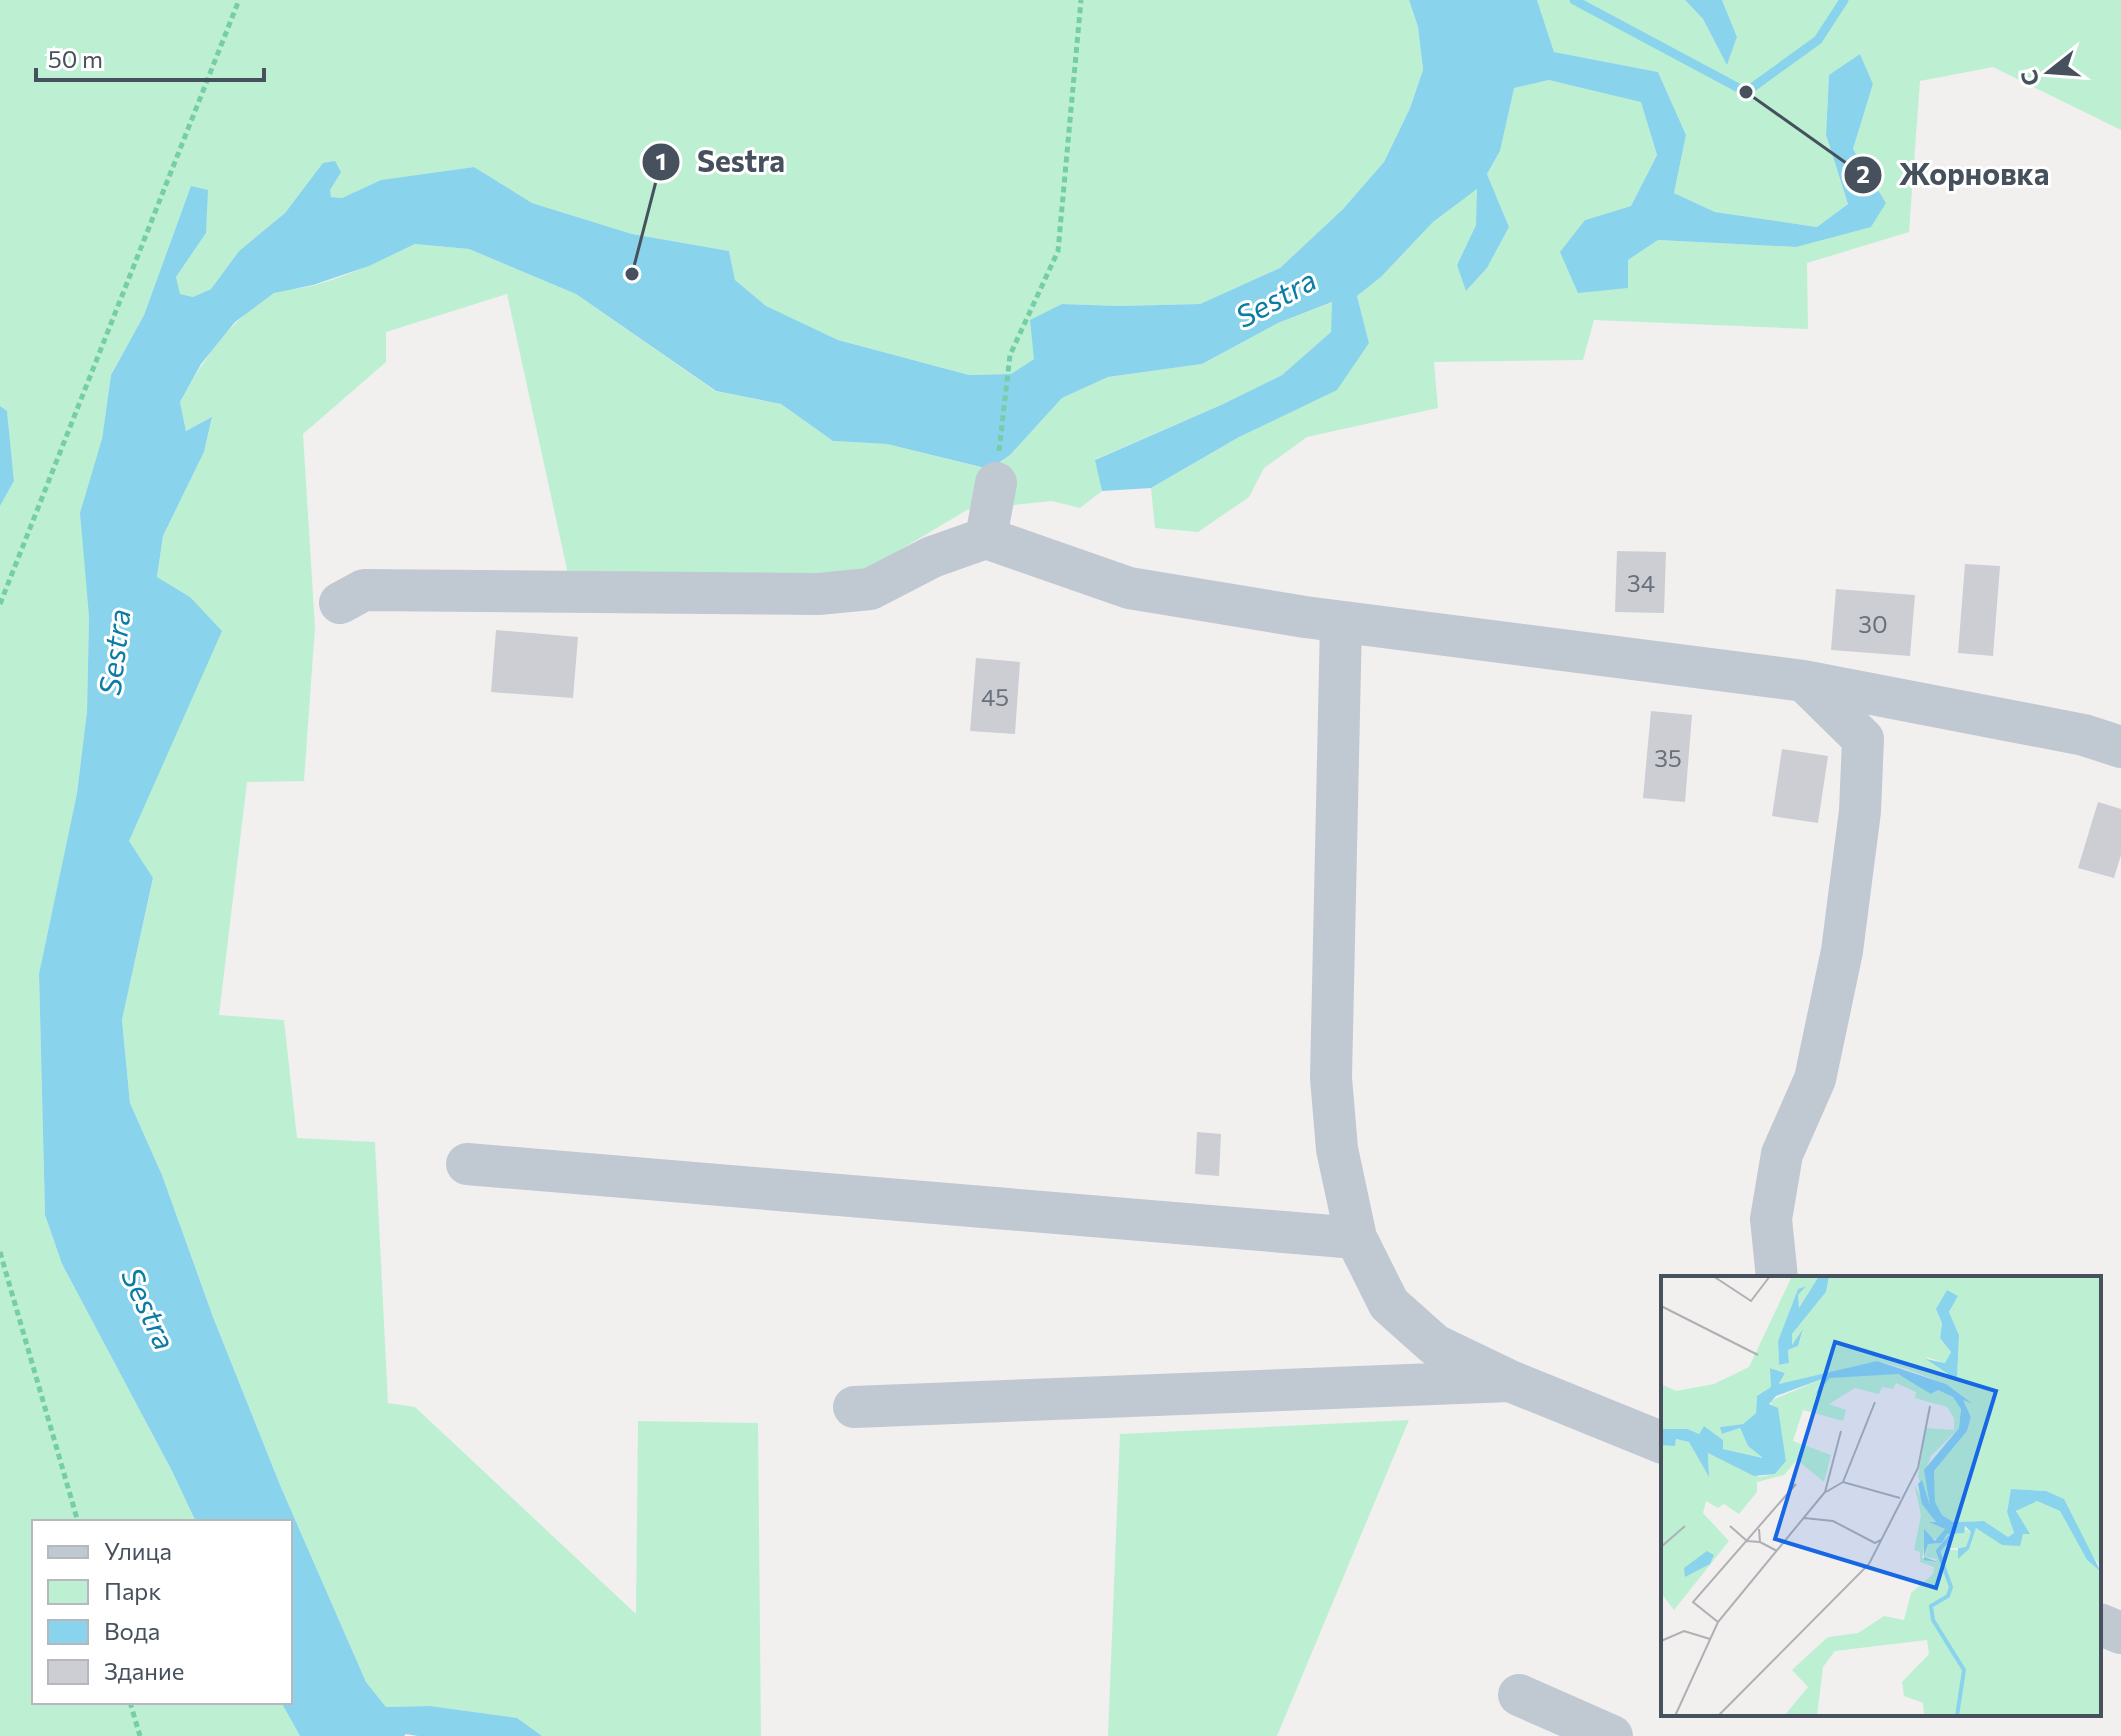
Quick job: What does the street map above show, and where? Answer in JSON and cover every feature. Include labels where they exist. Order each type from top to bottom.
[{"type":"street","points":[[986,538],[996,483]]},
{"type":"street","points":[[340,603],[364,590],[818,594],[870,589],[932,557],[986,538],[1129,588],[1341,622],[1804,681],[2084,735],[2121,747]]},
{"type":"street","points":[[1341,622],[1331,1078],[1337,1149],[1356,1238],[1389,1304],[1435,1345],[1510,1381],[1661,1442]]},
{"type":"street","points":[[1777,1276],[1771,1219],[1782,1154],[1815,1079],[1842,951],[1860,811],[1863,739],[1804,681]]},
{"type":"street","points":[[467,1164],[1356,1238]]},
{"type":"street","points":[[854,1407],[1510,1381]]},
{"type":"street","points":[[2101,1625],[2121,1633]]},
{"type":"street","points":[[1519,1695],[1612,1736]]},
{"type":"path","points":[[0,604],[239,0]]},
{"type":"path","points":[[996,483],[1010,355],[1058,251],[1081,0]]},
{"type":"path","points":[[0,1252],[77,1520]]},
{"type":"path","points":[[131,1704],[140,1736]]},
{"type":"green space","points":[[0,0],[1409,0],[1418,27],[1423,70],[1410,108],[1384,162],[1343,209],[1280,268],[1200,304],[1062,304],[1034,359],[1011,374],[969,375],[838,340],[767,307],[735,280],[729,251],[632,234],[532,203],[474,167],[382,180],[342,198],[331,197],[324,163],[285,213],[239,251],[211,289],[193,297],[179,294],[176,277],[206,233],[191,187],[144,315],[111,375],[102,439],[89,616],[87,711],[77,793],[39,975],[45,1215],[62,1264],[195,1520],[32,1520],[32,1704],[282,1704],[300,1736],[0,1736],[0,506],[14,481],[7,412],[0,406]]},
{"type":"green space","points":[[1537,0],[1685,0],[1703,19],[1727,64],[1737,37],[1722,0],[2121,0],[2121,130],[1993,67],[1920,81],[1909,232],[1807,263],[1808,329],[1594,320],[1583,360],[1434,362],[1438,408],[1307,437],[1264,468],[1249,497],[1198,532],[1155,528],[1151,488],[1239,437],[1369,343],[1357,296],[1381,277],[1433,222],[1478,188],[1476,225],[1457,265],[1467,290],[1487,268],[1509,227],[1487,174],[1500,151],[1513,88],[1549,80],[1641,101],[1657,155],[1631,206],[1585,220],[1628,260],[1658,240],[1796,247],[1886,203],[1853,149],[1873,84],[1860,54],[1829,76],[1826,135],[1848,204],[1817,227],[1715,212],[1674,193],[1686,135],[1658,72],[1554,52]]},
{"type":"green space","points":[[415,244],[469,249],[576,294],[715,391],[781,404],[833,441],[887,444],[988,469],[1010,455],[1062,398],[1108,377],[1202,364],[1278,323],[1333,302],[1331,332],[1282,375],[1096,459],[1102,491],[1080,508],[1052,501],[967,510],[861,573],[568,574],[507,294],[386,332],[386,362],[303,434],[315,627],[304,781],[247,782],[219,1015],[284,1020],[297,1138],[375,1142],[388,1403],[415,1407],[636,1614],[638,1421],[758,1423],[761,1736],[542,1736],[516,1718],[430,1706],[386,1707],[366,1682],[280,1485],[213,1317],[162,1175],[130,1103],[122,1020],[153,879],[128,841],[190,597],[157,577],[163,536],[204,452],[212,418],[186,431],[180,402],[218,342],[256,305],[275,293],[339,277]]},
{"type":"green space","points":[[1409,1420],[1277,1736],[1108,1736],[1120,1434]]},
{"type":"water","points":[[1409,0],[1537,0],[1554,52],[1658,72],[1686,135],[1674,193],[1715,212],[1817,227],[1848,204],[1826,135],[1829,75],[1860,54],[1873,84],[1853,149],[1886,203],[1871,227],[1796,247],[1658,240],[1628,260],[1628,288],[1578,293],[1560,252],[1585,220],[1631,206],[1657,155],[1641,102],[1549,80],[1514,88],[1500,151],[1487,174],[1509,227],[1487,268],[1466,291],[1457,265],[1476,225],[1477,189],[1433,222],[1381,277],[1357,296],[1369,343],[1337,390],[1239,437],[1151,488],[1102,491],[1095,460],[1282,375],[1331,332],[1332,302],[1278,323],[1202,364],[1108,377],[1062,398],[1010,455],[989,469],[887,444],[833,441],[781,404],[716,391],[576,294],[469,249],[415,244],[369,266],[313,285],[274,293],[235,322],[201,364],[180,402],[186,431],[212,417],[204,452],[163,536],[157,577],[190,597],[222,631],[129,841],[153,878],[122,1020],[130,1103],[162,1175],[213,1317],[280,1485],[366,1682],[386,1707],[430,1706],[517,1718],[542,1736],[300,1736],[282,1704],[292,1704],[292,1520],[195,1520],[62,1264],[45,1215],[39,974],[77,793],[87,711],[89,616],[80,513],[102,439],[111,375],[144,315],[191,186],[208,190],[206,233],[176,277],[180,294],[193,297],[211,289],[239,251],[285,213],[323,163],[335,161],[341,172],[330,190],[331,197],[342,198],[381,180],[474,167],[532,203],[632,234],[729,251],[735,280],[766,306],[838,340],[969,375],[1011,374],[1034,359],[1030,320],[1062,304],[1200,304],[1280,268],[1343,209],[1384,162],[1410,108],[1423,70],[1418,27]]},
{"type":"water","points":[[1685,0],[1722,0],[1737,37],[1727,65],[1703,19]]},
{"type":"water","points":[[0,406],[7,411],[14,481],[0,506]]},
{"type":"building","points":[[1617,551],[1666,552],[1664,613],[1615,612]]},
{"type":"building","points":[[1965,564],[2000,566],[1993,656],[1958,653]]},
{"type":"building","points":[[1836,589],[1915,595],[1910,656],[1831,650]]},
{"type":"building","points":[[496,630],[578,637],[573,698],[491,692]]},
{"type":"building","points":[[976,658],[1020,662],[1015,734],[970,731]]},
{"type":"building","points":[[1651,711],[1692,715],[1685,802],[1643,798]]},
{"type":"building","points":[[1782,749],[1828,756],[1818,823],[1772,816]]},
{"type":"building","points":[[2098,802],[2121,809],[2121,855],[2114,878],[2078,868]]},
{"type":"building","points":[[1197,1132],[1221,1134],[1219,1176],[1195,1174]]},
{"type":"waterway","points":[[1574,0],[1746,92],[1818,40],[1844,0]]},
{"type":"place","name":"Жорновка","points":[[1746,92]]},
{"type":"place","name":"Sestra","points":[[632,274]]}]
